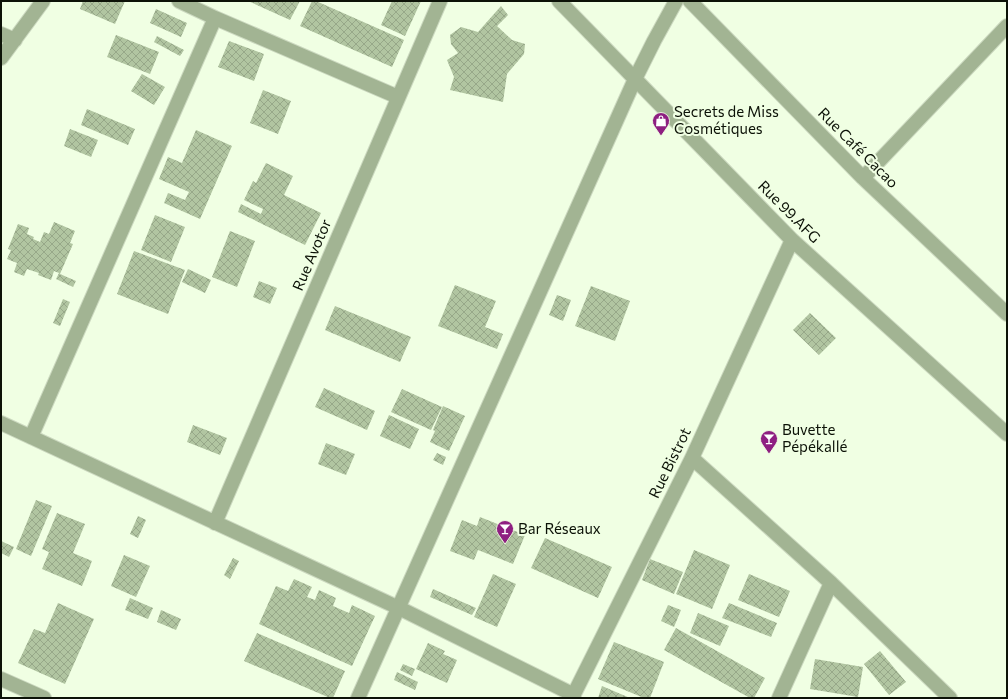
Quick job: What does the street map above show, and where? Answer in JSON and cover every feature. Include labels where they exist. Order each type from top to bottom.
[{"type":"street","points":[[1,58],[43,1]]},
{"type":"street","points":[[179,1],[398,97]]},
{"type":"street","name":"Rue Avotor","points":[[215,523],[440,1]]},
{"type":"street","name":"Rue 99.AFG","points":[[559,1],[792,240],[1007,434]]},
{"type":"street","points":[[358,698],[635,79],[654,40],[676,1]]},
{"type":"street","name":"Rue Café Cacao","points":[[690,1],[863,178],[1007,314]]},
{"type":"street","points":[[31,437],[215,18]]},
{"type":"street","points":[[863,178],[1007,26]]},
{"type":"street","points":[[1,34],[15,40]]},
{"type":"street","name":"Rue Bistrot","points":[[573,696],[692,458],[792,240]]},
{"type":"street","points":[[1,423],[399,608],[573,696]]},
{"type":"street","points":[[692,458],[831,583],[950,698]]},
{"type":"street","points":[[779,698],[831,583]]},
{"type":"street","points":[[1,679],[44,698]]},
{"type":"building","points":[[83,1],[125,1],[115,24],[80,9]]},
{"type":"building","points":[[248,1],[300,1],[290,20]]},
{"type":"building","points":[[312,1],[316,1],[404,40],[392,67],[300,26]]},
{"type":"building","points":[[392,1],[421,1],[405,36],[381,25]]},
{"type":"building","points":[[501,6],[508,15],[497,26],[512,40],[525,44],[524,54],[507,74],[503,102],[450,90],[454,77],[447,60],[458,53],[451,44],[450,35],[461,27],[478,32]]},
{"type":"building","points":[[156,9],[187,23],[181,37],[150,23]]},
{"type":"building","points":[[116,35],[159,52],[150,74],[107,57]]},
{"type":"building","points":[[157,36],[184,50],[180,56],[154,42]]},
{"type":"building","points":[[229,41],[264,54],[254,81],[218,67]]},
{"type":"building","points":[[142,74],[165,87],[154,105],[131,91]]},
{"type":"building","points":[[263,90],[291,101],[278,134],[250,123]]},
{"type":"building","points":[[87,109],[135,129],[128,145],[81,125]]},
{"type":"building","points":[[70,129],[98,140],[91,157],[64,146]]},
{"type":"building","points":[[196,130],[232,146],[200,219],[164,203],[168,193],[185,200],[189,192],[159,179],[168,157],[182,163]]},
{"type":"building","points":[[266,163],[293,176],[284,195],[321,213],[305,245],[238,212],[241,204],[261,214],[263,209],[244,200],[253,181],[256,183]]},
{"type":"building","points":[[155,215],[185,227],[171,262],[141,250]]},
{"type":"building","points":[[54,222],[75,231],[70,243],[73,244],[60,274],[76,281],[73,287],[56,279],[59,273],[54,271],[51,280],[38,275],[39,273],[27,269],[24,276],[14,272],[17,263],[7,259],[11,250],[8,249],[18,224],[29,228],[27,234],[40,242],[44,232],[49,234]]},
{"type":"building","points":[[230,231],[255,241],[237,287],[212,277]]},
{"type":"building","points":[[134,251],[185,270],[168,314],[117,294]]},
{"type":"building","points":[[188,269],[211,280],[205,293],[182,282]]},
{"type":"building","points":[[259,281],[277,288],[270,304],[253,297]]},
{"type":"building","points":[[455,285],[496,301],[485,327],[503,334],[497,349],[438,326]]},
{"type":"building","points":[[591,286],[630,301],[615,341],[575,326]]},
{"type":"building","points":[[557,295],[571,300],[563,321],[549,315]]},
{"type":"building","points":[[63,299],[70,302],[60,326],[53,323]]},
{"type":"building","points":[[335,306],[411,337],[400,362],[325,330]]},
{"type":"building","points":[[810,313],[836,338],[819,355],[793,330]]},
{"type":"building","points":[[324,388],[375,411],[367,430],[315,407]]},
{"type":"building","points":[[402,389],[442,407],[431,430],[391,412]]},
{"type":"building","points":[[443,406],[465,416],[449,451],[430,442],[435,431],[433,430]]},
{"type":"building","points":[[389,415],[419,429],[410,449],[380,436]]},
{"type":"building","points":[[193,425],[227,438],[220,455],[187,442]]},
{"type":"building","points":[[326,443],[355,454],[346,475],[318,464]]},
{"type":"building","points":[[437,453],[446,457],[443,465],[433,460]]},
{"type":"building","points":[[36,500],[52,506],[31,556],[16,549]]},
{"type":"building","points":[[57,513],[85,524],[73,553],[92,561],[82,586],[42,569],[49,552],[42,549]]},
{"type":"building","points":[[138,516],[146,520],[138,538],[130,534]]},
{"type":"building","points":[[480,517],[525,535],[513,564],[478,550],[474,560],[450,551],[462,520],[477,526]]},
{"type":"building","points":[[545,538],[612,567],[598,598],[531,568]]},
{"type":"building","points":[[1,541],[14,547],[9,557],[1,553]]},
{"type":"building","points":[[694,550],[730,565],[712,609],[676,594]]},
{"type":"building","points":[[124,555],[150,566],[136,597],[111,586]]},
{"type":"building","points":[[233,558],[239,561],[230,579],[224,575]]},
{"type":"building","points":[[650,559],[683,572],[674,594],[642,580]]},
{"type":"building","points":[[493,574],[516,584],[497,627],[474,617]]},
{"type":"building","points":[[749,574],[790,591],[779,617],[738,600]]},
{"type":"building","points":[[294,579],[312,587],[307,597],[315,600],[319,590],[336,598],[333,606],[349,613],[352,605],[375,616],[352,666],[259,624],[276,586],[288,591]]},
{"type":"building","points":[[433,589],[476,608],[472,615],[430,597]]},
{"type":"building","points":[[130,598],[153,608],[148,619],[125,610]]},
{"type":"building","points":[[58,603],[94,619],[65,684],[18,663],[34,629],[45,633]]},
{"type":"building","points":[[729,603],[777,623],[771,637],[722,618]]},
{"type":"building","points":[[668,605],[681,610],[674,627],[661,621]]},
{"type":"building","points":[[161,610],[181,619],[176,630],[157,622]]},
{"type":"building","points":[[698,613],[729,626],[720,646],[690,633]]},
{"type":"building","points":[[676,628],[765,678],[754,698],[750,698],[664,650]]},
{"type":"building","points":[[257,633],[345,671],[333,698],[244,661]]},
{"type":"building","points":[[614,642],[664,662],[650,698],[644,698],[598,679]]},
{"type":"building","points":[[428,643],[445,651],[443,654],[457,660],[447,683],[416,669]]},
{"type":"building","points":[[880,651],[906,682],[889,695],[864,664]]},
{"type":"building","points":[[815,659],[863,667],[858,697],[810,689]]},
{"type":"building","points":[[403,664],[415,669],[412,676],[400,670]]},
{"type":"building","points":[[397,672],[418,682],[415,690],[394,680]]},
{"type":"building","points":[[602,686],[630,698],[598,698]]},
{"type":"place","name":"Secrets de Miss Cosmétiques","points":[[661,136]]},
{"type":"place","name":"Buvette Pépékallé","points":[[769,454]]},
{"type":"place","name":"Bar Réseaux","points":[[505,544]]}]
